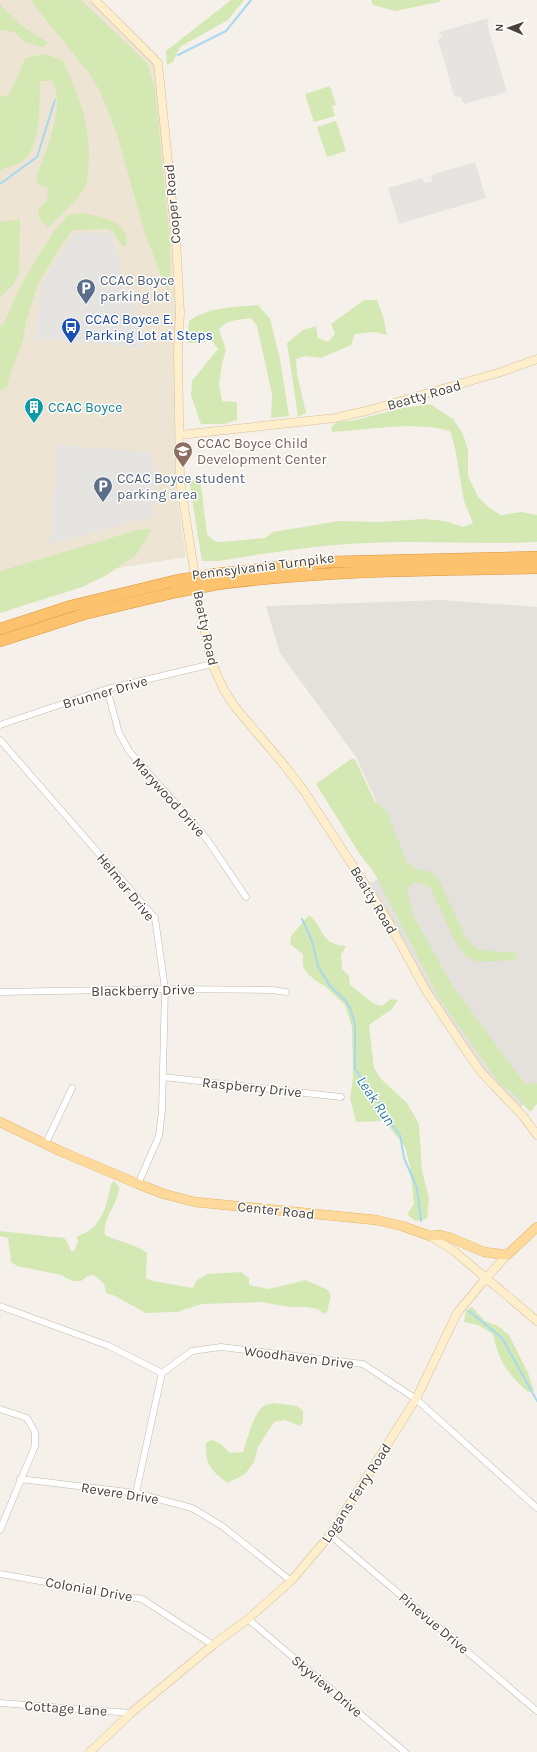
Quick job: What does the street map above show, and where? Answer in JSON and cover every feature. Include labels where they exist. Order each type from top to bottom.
[{"type":"highway","name":"Pennsylvania Turnpike","points":[[0,629],[71,606],[175,586],[327,562],[537,557]]},
{"type":"highway","name":"Pennsylvania Turnpike","points":[[217,579],[279,577],[351,572],[537,568]]},
{"type":"highway","name":"Pennsylvania Turnpike","points":[[0,641],[175,586]]},
{"type":"main road","name":"Center Road","points":[[0,1122],[60,1151],[164,1194],[195,1202],[376,1220],[402,1226],[430,1236]]},
{"type":"main road","points":[[430,1236],[440,1235],[462,1242],[484,1252],[507,1255],[537,1228]]},
{"type":"street","name":"Cooper Road","points":[[95,0],[158,63],[176,240],[180,312],[178,351],[180,435]]},
{"type":"street","name":"Beatty Road","points":[[537,359],[501,372],[366,411],[335,418],[180,435],[180,474],[183,503],[201,615],[212,664],[224,690],[235,707],[304,791],[387,919],[425,990],[481,1072],[523,1116],[537,1135]]},
{"type":"street","name":"Brunner Drive","points":[[0,725],[107,689],[212,664]]},
{"type":"street","name":"Marywood Drive","points":[[107,689],[119,733],[129,751],[206,838],[246,897]]},
{"type":"street","name":"Helmar Drive","points":[[0,740],[155,918],[165,989],[163,1077],[159,1136],[138,1184]]},
{"type":"street","name":"Blackberry Drive","points":[[0,992],[165,989],[272,990],[286,992]]},
{"type":"street","name":"Raspberry Drive","points":[[163,1077],[341,1097]]},
{"type":"street","points":[[46,1143],[72,1088]]},
{"type":"street","name":"Center Road","points":[[430,1236],[454,1251],[487,1277],[537,1321]]},
{"type":"street","name":"Logans Ferry Road","points":[[90,1752],[131,1713],[213,1645],[248,1619],[291,1581],[330,1535],[416,1399],[457,1313],[507,1255]]},
{"type":"street","points":[[0,1306],[109,1346],[162,1373],[136,1493]]},
{"type":"street","name":"Woodhaven Drive","points":[[162,1373],[192,1351],[221,1347],[363,1364],[416,1399],[537,1508]]},
{"type":"street","points":[[0,1409],[28,1418],[35,1432],[35,1446],[0,1530]]},
{"type":"street","name":"Revere Drive","points":[[20,1479],[136,1493],[192,1508],[222,1526],[291,1581]]},
{"type":"street","name":"Pinevue Drive","points":[[330,1535],[537,1711]]},
{"type":"street","name":"Colonial Drive","points":[[0,1574],[142,1599],[213,1645]]},
{"type":"street","name":"Skyview Drive","points":[[248,1619],[406,1752]]},
{"type":"street","name":"Cottage Lane","points":[[0,1703],[131,1713]]},
{"type":"shaded area","points":[[0,0],[89,0],[154,64],[172,240],[176,311],[174,349],[175,480],[186,557],[76,575],[0,599]]},
{"type":"shaded area","points":[[489,18],[487,24],[507,92],[464,104],[461,97],[454,96],[438,40],[442,36],[439,32]]},
{"type":"shaded area","points":[[475,162],[486,198],[399,224],[388,188],[422,178],[424,183],[432,181],[431,175]]},
{"type":"shaded area","name":"CCAC Boyce parking lot","points":[[74,233],[110,233],[146,348],[34,339],[43,282]]},
{"type":"shaded area","name":"CCAC Boyce student parking area","points":[[57,445],[150,452],[155,466],[153,516],[50,544]]},
{"type":"shaded area","points":[[442,600],[537,607],[537,1095],[517,1110],[467,1052],[365,885],[406,867],[356,757],[280,653],[266,606]]},
{"type":"green space","points":[[30,0],[81,0],[147,63],[155,89],[170,244],[170,278],[168,292],[145,234],[117,134],[100,91],[89,73]]},
{"type":"green space","points":[[231,0],[244,0],[228,20],[180,47],[173,62],[167,65],[166,51]]},
{"type":"green space","points":[[371,0],[441,0],[439,2],[395,11],[373,5]]},
{"type":"green space","points":[[0,3],[15,20],[29,31],[49,43],[42,47],[25,42],[14,32],[0,30]]},
{"type":"green space","points":[[44,54],[62,60],[74,86],[83,113],[89,155],[87,181],[83,190],[74,202],[48,228],[40,220],[38,210],[47,200],[48,189],[37,183],[37,176],[53,128],[56,114],[56,90],[52,81],[40,81],[39,113],[36,137],[27,157],[20,163],[0,170],[0,97],[7,96],[15,83],[25,58]]},
{"type":"green space","points":[[330,86],[336,105],[332,106],[335,116],[314,122],[305,94]]},
{"type":"green space","points":[[336,121],[346,151],[327,157],[317,127]]},
{"type":"green space","points":[[82,213],[105,218],[119,225],[124,230],[126,246],[122,246],[113,232],[108,229],[72,230],[38,284],[26,322],[23,340],[7,387],[0,391],[0,326],[3,325],[19,289],[55,230],[68,215]]},
{"type":"green space","points":[[20,219],[19,273],[13,285],[0,297],[0,222]]},
{"type":"green space","points":[[364,300],[377,300],[383,316],[387,335],[373,332],[355,334],[351,345],[321,358],[305,356],[296,359],[297,374],[306,413],[298,417],[287,343],[303,330],[316,326],[318,338],[328,342],[335,334],[331,324]]},
{"type":"green space","points":[[258,305],[270,319],[280,359],[289,416],[271,418],[272,394],[257,326],[251,318],[229,322],[222,326],[219,330],[226,350],[219,385],[222,401],[237,402],[237,420],[224,424],[201,424],[191,395],[192,381],[218,349],[211,340],[199,343],[187,343],[189,321],[196,316],[213,310]]},
{"type":"green space","points":[[430,404],[453,419],[463,434],[468,450],[468,476],[478,497],[491,509],[501,515],[522,512],[537,515],[537,542],[388,542],[348,544],[293,550],[219,561],[202,561],[189,481],[200,478],[207,534],[214,541],[222,542],[265,538],[273,532],[339,521],[379,522],[424,519],[445,521],[463,527],[473,523],[464,501],[455,448],[450,431],[436,428],[406,426],[332,432],[331,427],[337,422],[356,420],[402,408]]},
{"type":"green space","points":[[152,529],[136,555],[107,575],[82,587],[0,613],[0,571],[138,530]]},
{"type":"green space","points":[[351,759],[355,759],[375,802],[387,811],[407,863],[417,869],[431,872],[438,878],[466,938],[478,950],[518,953],[514,960],[478,962],[465,956],[454,939],[430,887],[415,882],[407,888],[413,915],[452,985],[525,1084],[537,1083],[537,1104],[530,1112],[515,1095],[500,1084],[439,998],[375,874],[359,853],[316,784]]},
{"type":"green space","points":[[309,915],[327,939],[337,945],[346,946],[341,955],[342,969],[349,976],[350,985],[374,1004],[382,1006],[391,999],[398,1000],[392,1009],[369,1025],[374,1068],[380,1078],[407,1103],[419,1124],[422,1171],[429,1198],[427,1219],[415,1221],[407,1214],[414,1204],[410,1167],[405,1147],[383,1121],[356,1122],[350,1098],[353,1077],[352,1027],[345,1005],[325,986],[316,981],[307,973],[303,966],[303,954],[290,944],[291,936]]},
{"type":"green space","points":[[114,1181],[119,1187],[118,1193],[106,1223],[105,1235],[138,1247],[147,1253],[146,1278],[153,1281],[193,1288],[197,1280],[208,1274],[241,1272],[249,1278],[249,1285],[269,1289],[306,1280],[328,1290],[331,1295],[327,1312],[324,1314],[318,1309],[290,1307],[261,1302],[202,1304],[177,1312],[146,1313],[113,1295],[106,1293],[104,1284],[94,1275],[88,1276],[81,1281],[72,1281],[61,1275],[17,1266],[11,1262],[8,1238],[0,1236],[0,1231],[64,1238],[71,1251],[74,1251],[78,1242],[77,1236],[92,1228],[102,1216],[111,1184]]},
{"type":"green space","points":[[472,1307],[485,1321],[498,1326],[509,1335],[528,1373],[534,1391],[528,1392],[509,1373],[498,1352],[493,1334],[478,1325],[464,1322],[466,1310]]},
{"type":"green space","points":[[273,1403],[297,1406],[303,1411],[303,1422],[300,1426],[284,1420],[274,1422],[258,1447],[254,1462],[245,1474],[228,1483],[217,1475],[210,1466],[208,1462],[206,1443],[212,1440],[221,1444],[230,1453],[243,1452],[251,1427],[260,1409]]},
{"type":"waterway","points":[[178,55],[226,31],[251,0]]},
{"type":"waterway","points":[[0,184],[37,157],[55,100]]},
{"type":"waterway","name":"Leak Run","points":[[302,919],[312,941],[318,966],[330,986],[345,1000],[350,1008],[355,1024],[355,1069],[385,1109],[392,1125],[400,1135],[404,1158],[417,1188],[421,1221]]},
{"type":"waterway","name":"Leak Run","points":[[469,1311],[502,1338],[537,1401]]},
{"type":"place","name":"CCAC Boyce parking lot","points":[[86,305]]},
{"type":"place","name":"CCAC Boyce E. Parking Lot at Steps","points":[[71,344]]},
{"type":"place","name":"CCAC Boyce","points":[[34,424]]},
{"type":"place","name":"CCAC Boyce Child Development Center","points":[[183,468]]},
{"type":"place","name":"CCAC Boyce student parking area","points":[[103,503]]}]
